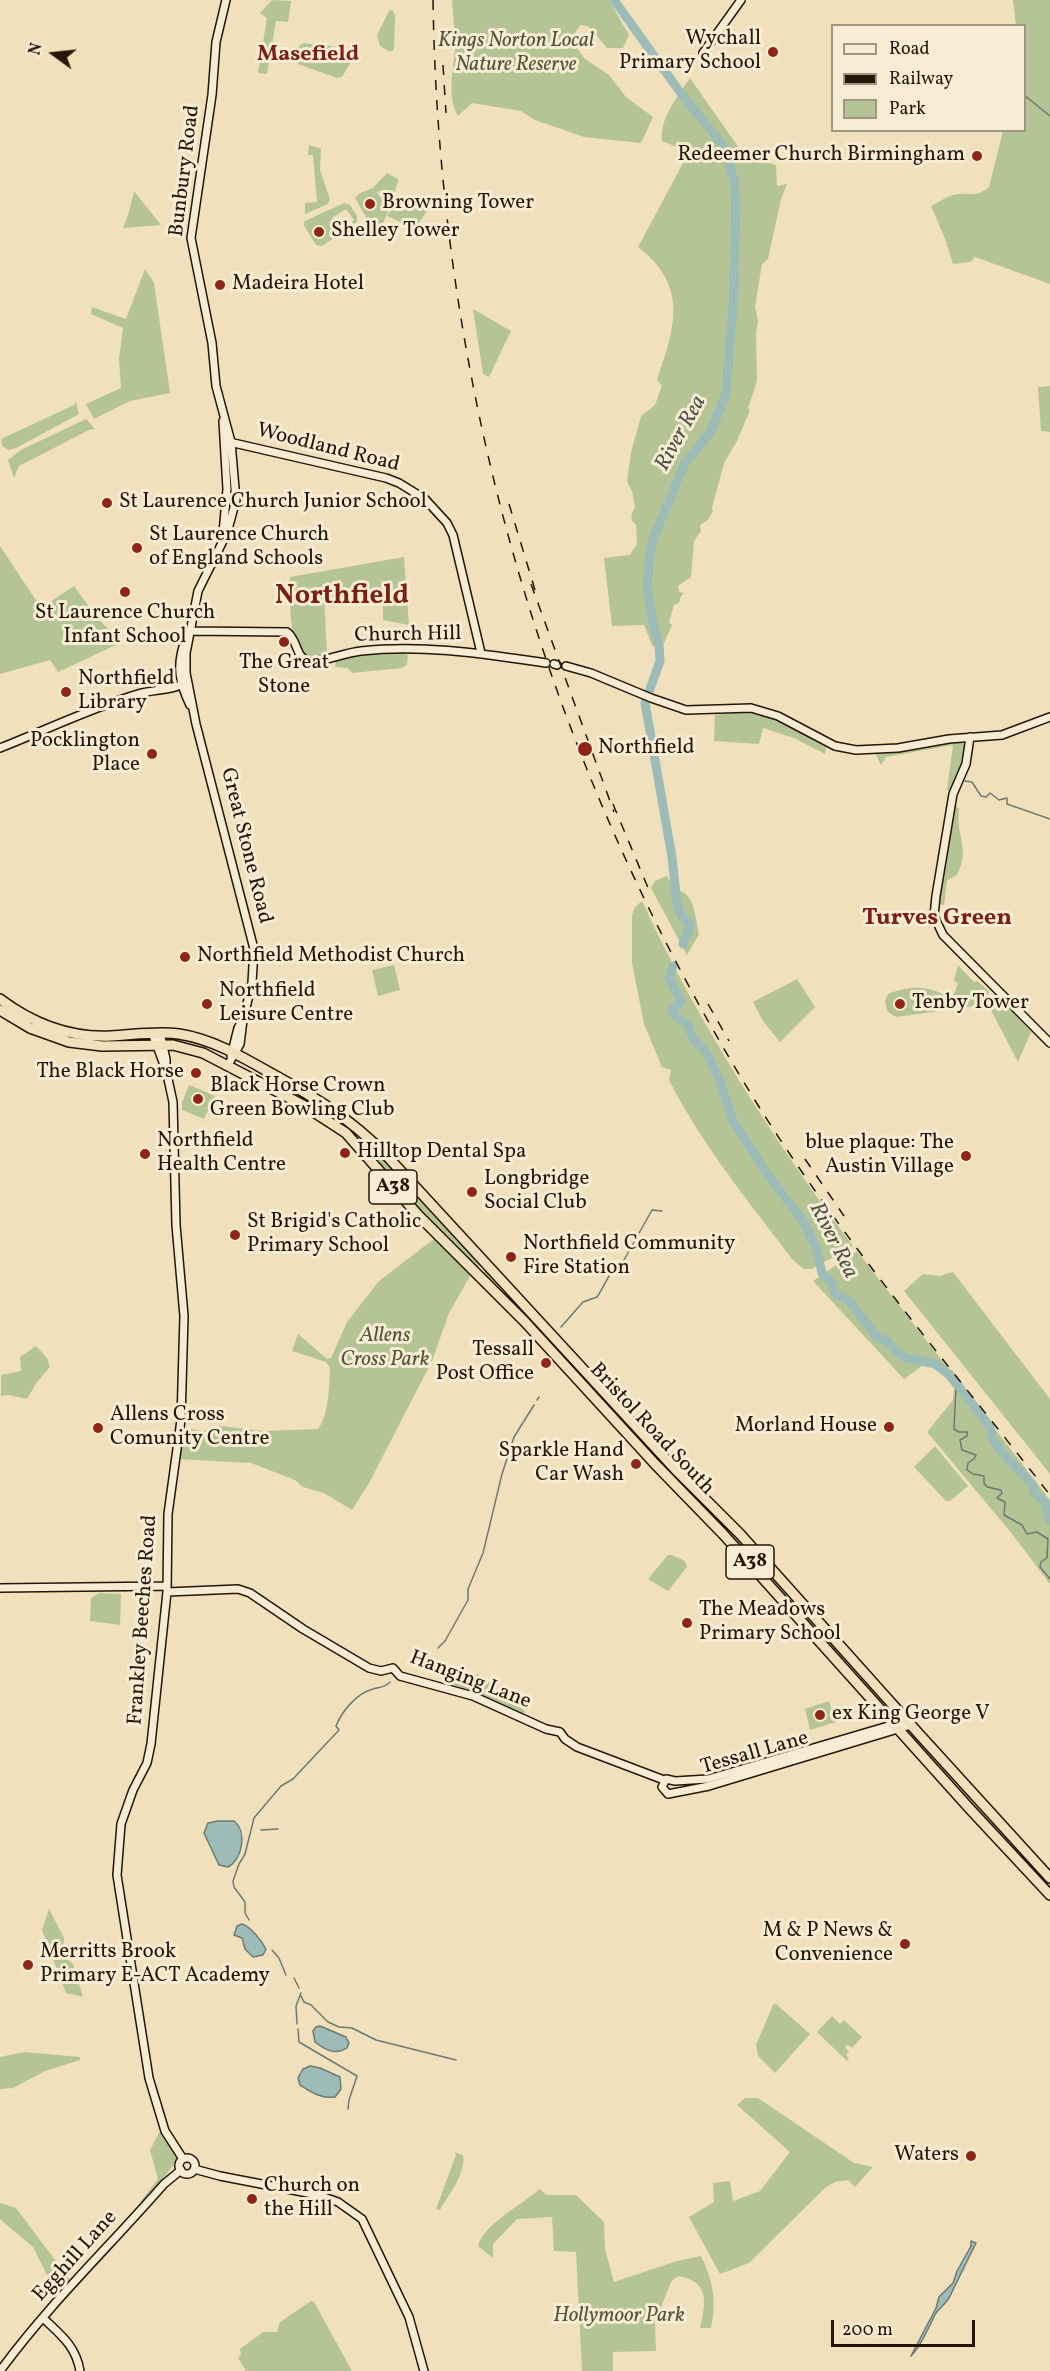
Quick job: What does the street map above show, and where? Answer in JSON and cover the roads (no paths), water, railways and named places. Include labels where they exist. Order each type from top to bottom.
[{"type":"highway","name":"A38","points":[[1,1004],[34,1027],[86,1045],[182,1046]]},
{"type":"highway","name":"A38","points":[[34,1027],[89,1036],[156,1033]]},
{"type":"highway","name":"Bristol Road South","points":[[156,1033],[183,1035],[232,1057],[339,1112],[378,1146],[646,1438],[740,1534],[851,1657],[859,1667],[862,1676],[969,1808],[1050,1895]]},
{"type":"highway","name":"Bristol Road South","points":[[182,1046],[232,1057],[333,1123],[358,1146],[418,1215],[525,1322],[729,1540],[884,1712],[902,1724],[964,1783],[1050,1878]]},
{"type":"highway","points":[[358,1146],[364,1143],[367,1136]]},
{"type":"highway","points":[[367,1157],[370,1150],[378,1146]]},
{"type":"highway","points":[[477,1275],[487,1264]]},
{"type":"highway","points":[[639,1446],[646,1438]]},
{"type":"highway","points":[[851,1657],[847,1665],[857,1682]]},
{"type":"highway","points":[[964,1783],[959,1789],[969,1802],[969,1808]]},
{"type":"street","name":"Bunbury Road","points":[[182,681],[181,654],[198,591],[231,521],[236,500],[228,442],[216,386],[205,300],[191,238],[212,94],[216,42],[226,0]]},
{"type":"street","points":[[703,53],[741,0]]},
{"type":"street","name":"Woodland Road","points":[[228,442],[386,478],[425,499],[440,514],[453,535],[481,653]]},
{"type":"street","name":"Church Hill","points":[[189,631],[290,633],[299,655],[303,660],[311,662],[364,650],[440,649],[546,663]]},
{"type":"street","points":[[566,666],[588,672],[686,710],[751,708],[778,716],[835,746],[856,750],[898,748],[945,739],[1002,735],[1050,717]]},
{"type":"street","points":[[0,748],[97,709],[182,681]]},
{"type":"street","name":"Great Stone Road","points":[[182,681],[195,717],[254,949],[252,983],[232,1057]]},
{"type":"street","points":[[970,737],[966,764],[952,796],[934,916],[943,935],[1050,1043]]},
{"type":"street","name":"Frankley Beeches Road","points":[[156,1033],[166,1059],[166,1070]]},
{"type":"street","name":"Frankley Beeches Road","points":[[160,1045],[173,1102],[176,1225],[184,1316],[181,1420],[168,1514],[167,1589],[151,1744],[147,1763],[133,1790],[121,1824],[117,1875],[149,2078],[165,2131],[183,2159]]},
{"type":"street","points":[[166,1059],[172,1051],[182,1046]]},
{"type":"street","name":"Hanging Lane","points":[[0,1588],[229,1588],[250,1593],[303,1629],[369,1668],[381,1671],[393,1668],[400,1676],[473,1696],[546,1729],[560,1732],[564,1739],[577,1747],[664,1780]]},
{"type":"street","points":[[876,1729],[882,1722],[884,1712]]},
{"type":"street","name":"Tessall Lane","points":[[675,1781],[708,1779],[876,1729],[902,1724]]},
{"type":"street","name":"Tessall Lane","points":[[675,1791],[709,1786],[902,1724]]},
{"type":"street","points":[[671,1778],[675,1781],[677,1785],[675,1791],[668,1794],[664,1791],[662,1785],[664,1780],[671,1778]]},
{"type":"street","points":[[194,2169],[192,2160],[183,2159],[179,2165],[181,2170],[188,2173],[194,2169],[318,2195],[338,2202],[355,2213],[365,2223],[409,2317],[424,2371]]},
{"type":"street","name":"Egghill Lane","points":[[0,2371],[43,2318],[164,2184],[181,2170]]},
{"type":"street","points":[[43,2318],[65,2338],[73,2350],[80,2371]]},
{"type":"water","points":[[234,1821],[241,1831],[240,1852],[228,1867],[219,1865],[204,1833],[208,1823]]},
{"type":"water","points":[[242,1924],[252,1931],[266,1949],[263,1955],[253,1957],[245,1949],[242,1938],[234,1935],[237,1926]]},
{"type":"water","points":[[320,2026],[346,2037],[349,2043],[347,2048],[334,2051],[315,2042],[313,2031]]},
{"type":"water","points":[[310,2066],[340,2077],[341,2089],[335,2097],[321,2096],[300,2085],[298,2078],[303,2069]]},
{"type":"water","points":[[971,2241],[976,2243],[949,2298],[936,2313],[911,2356],[936,2308],[939,2297],[953,2283],[971,2246]]},
{"type":"waterway","name":"River Rea","points":[[614,0],[680,92],[725,148],[734,181],[736,208],[733,305],[726,394],[710,433],[685,463],[653,539],[647,585],[653,626],[659,644],[660,661],[645,703],[672,857],[677,904],[682,915],[691,924],[683,944]]},
{"type":"waterway","points":[[1026,97],[1050,116]]},
{"type":"waterway","points":[[965,781],[972,782],[981,796],[986,797],[990,793],[999,800],[1007,798],[1007,804],[1050,819]]},
{"type":"waterway","name":"River Rea","points":[[673,966],[669,977],[681,1001],[672,1013],[688,1025],[693,1039],[706,1052],[720,1081],[733,1121],[765,1171],[803,1221],[816,1247],[822,1273],[831,1282],[835,1294],[849,1301],[878,1338],[887,1341],[899,1354],[935,1364],[950,1375],[990,1427],[993,1440],[1002,1452],[1033,1485],[1034,1492],[1044,1502],[1050,1521]]},
{"type":"waterway","points":[[561,1327],[583,1302],[597,1297],[612,1271],[624,1260],[652,1210],[662,1211]]},
{"type":"waterway","points":[[950,1375],[956,1387],[954,1429],[967,1432],[967,1436],[960,1440],[962,1450],[976,1455],[968,1463],[967,1470],[984,1476],[984,1483],[987,1487],[1001,1490],[1002,1493],[997,1498],[1005,1502],[1004,1515],[1022,1525],[1027,1534],[1037,1532],[1048,1539],[1047,1558],[1041,1562],[1040,1567],[1050,1579]]},
{"type":"waterway","points":[[438,1648],[445,1641],[468,1600],[468,1589],[483,1553],[502,1474],[514,1437],[534,1405]]},
{"type":"waterway","points":[[249,1920],[245,1913],[245,1902],[234,1887],[233,1881],[245,1854],[254,1818],[281,1786],[293,1779],[339,1730],[336,1726],[351,1703],[361,1694],[390,1682]]},
{"type":"waterway","points":[[261,1830],[278,1829]]},
{"type":"waterway","points":[[272,1950],[279,1958],[286,1975]]},
{"type":"waterway","points":[[294,1978],[299,1988]]},
{"type":"waterway","points":[[297,2024],[296,2006],[301,1993]]},
{"type":"waterway","points":[[301,1996],[304,2002],[311,2005],[328,2022],[339,2027],[352,2028],[376,2040],[456,2060]]},
{"type":"waterway","points":[[298,2029],[299,2042],[357,2076],[348,2109]]},
{"type":"railway","points":[[433,0],[440,148],[457,294],[484,437],[520,578],[566,715],[622,850],[687,982],[761,1110],[864,1258],[1050,1495]]},
{"type":"railway","points":[[443,65],[446,113]]},
{"type":"railway","points":[[509,504],[535,590]]},
{"type":"railway","points":[[531,584],[614,812]]},
{"type":"railway","points":[[613,804],[651,895]]},
{"type":"railway","points":[[708,1004],[729,1041]]},
{"type":"railway","points":[[805,1159],[844,1216]]},
{"type":"place","name":"Wychall Primary School","points":[[773,52]]},
{"type":"place","name":"Redeemer Church Birmingham","points":[[977,156]]},
{"type":"place","name":"Browning Tower","points":[[370,204]]},
{"type":"place","name":"Shelley Tower","points":[[319,232]]},
{"type":"place","name":"Madeira Hotel","points":[[220,285]]},
{"type":"place","name":"St Laurence Church Junior School","points":[[107,503]]},
{"type":"place","name":"St Laurence Church of England Schools","points":[[137,548]]},
{"type":"place","name":"St Laurence Church Infant School","points":[[125,592]]},
{"type":"place","name":"The Great Stone","points":[[284,642]]},
{"type":"place","name":"Northfield Library","points":[[66,692]]},
{"type":"place","name":"Northfield","points":[[585,749]]},
{"type":"place","name":"Pocklington Place","points":[[152,754]]},
{"type":"place","name":"Northfield Methodist Church","points":[[185,957]]},
{"type":"place","name":"Northfield Leisure Centre","points":[[207,1004]]},
{"type":"place","name":"Tenby Tower","points":[[900,1004]]},
{"type":"place","name":"The Black Horse","points":[[196,1073]]},
{"type":"place","name":"Black Horse Crown Green Bowling Club","points":[[198,1099]]},
{"type":"place","name":"Hilltop Dental Spa","points":[[345,1153]]},
{"type":"place","name":"Northfield Health Centre","points":[[145,1154]]},
{"type":"place","name":"blue plaque: The Austin Village","points":[[966,1156]]},
{"type":"place","name":"Longbridge Social Club","points":[[472,1192]]},
{"type":"place","name":"St Brigid's Catholic Primary School","points":[[235,1235]]},
{"type":"place","name":"Northfield Community Fire Station","points":[[511,1257]]},
{"type":"place","name":"Tessall Post Office","points":[[546,1363]]},
{"type":"place","name":"Morland House","points":[[889,1427]]},
{"type":"place","name":"Allens Cross Comunity Centre","points":[[98,1428]]},
{"type":"place","name":"Sparkle Hand Car Wash","points":[[636,1464]]},
{"type":"place","name":"The Meadows Primary School","points":[[687,1623]]},
{"type":"place","name":"ex King George V","points":[[820,1715]]},
{"type":"place","name":"M & P News & Convenience","points":[[905,1944]]},
{"type":"place","name":"Merritts Brook Primary E-ACT Academy","points":[[28,1965]]},
{"type":"place","name":"Waters","points":[[971,2156]]},
{"type":"place","name":"Church on the Hill","points":[[252,2199]]},
{"type":"district","name":"Masefield","points":[[308,56]]},
{"type":"district","name":"Northfield","points":[[342,598]]},
{"type":"district","name":"Turves Green","points":[[937,920]]},
{"type":"park label","name":"Kings Norton Local Nature Reserve","points":[[516,54]]},
{"type":"park label","name":"Allens Cross Park","points":[[385,1349]]},
{"type":"park label","name":"Hollymoor Park","points":[[619,2317]]}]
